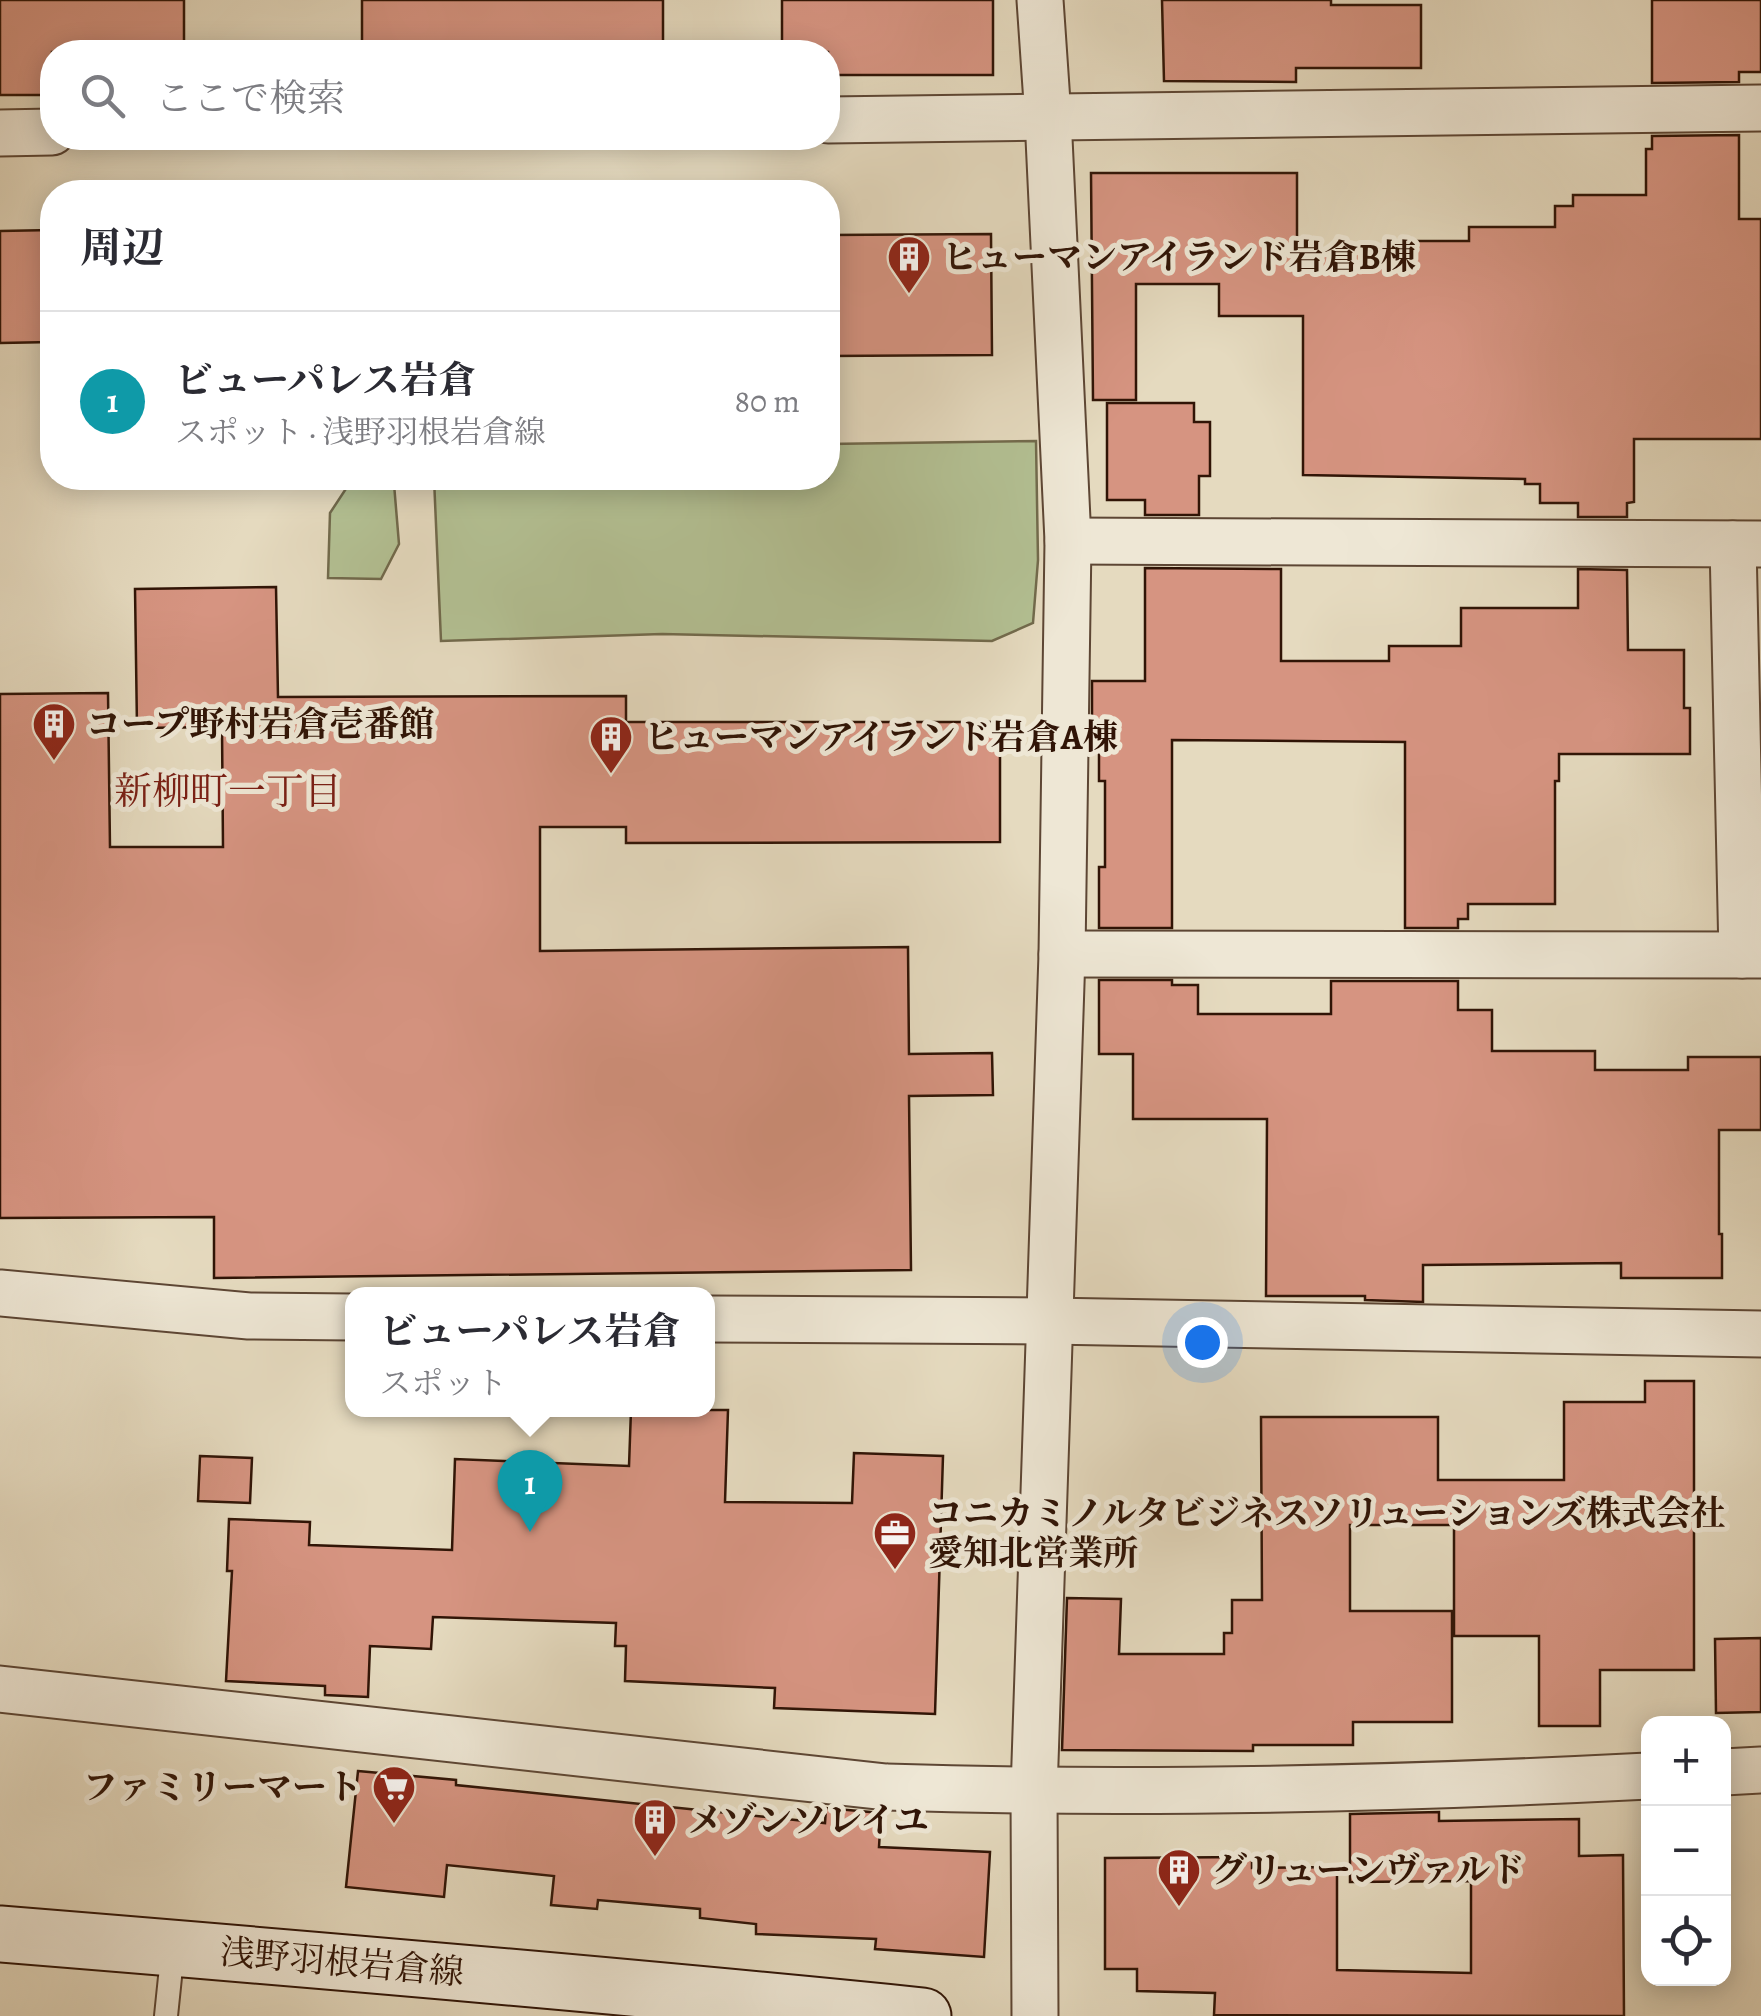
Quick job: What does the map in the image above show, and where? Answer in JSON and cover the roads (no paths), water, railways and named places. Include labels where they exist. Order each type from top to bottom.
[{"type":"main road","name":"浅野羽根岩倉線","points":[[0,1934],[658,1989],[923,2016]]},
{"type":"street","points":[[1035,2016],[1034,1792],[1062,954],[1068,541],[1040,0]]},
{"type":"street","points":[[840,120],[1761,108]]},
{"type":"street","points":[[0,132],[40,132]]},
{"type":"street","points":[[1062,954],[1751,955],[1747,544],[1068,541]]},
{"type":"street","points":[[0,1292],[249,1316],[345,1317]]},
{"type":"street","points":[[715,1319],[1761,1334]]},
{"type":"street","points":[[0,1689],[886,1787],[1034,1792],[1276,1790],[1641,1776]]},
{"type":"street","points":[[1731,1772],[1761,1770]]},
{"type":"lane","points":[[166,2016],[174,1948]]},
{"type":"place","name":"ヒューマンアイランド岩倉B棟","points":[[909,295]]},
{"type":"place","name":"コープ野村岩倉壱番館","points":[[54,762]]},
{"type":"place","name":"ヒューマンアイランド岩倉A棟","points":[[611,775]]},
{"type":"place","name":"ビューパレス岩倉","points":[[530,1532]]},
{"type":"place","name":"コニカミノルタビジネスソリューションズ株式会社 愛知北営業所","points":[[895,1571]]},
{"type":"place","name":"ファミリーマート","points":[[394,1825]]},
{"type":"place","name":"メゾンソレイユ","points":[[655,1858]]},
{"type":"place","name":"グリューンヴァルド","points":[[1179,1908]]},
{"type":"district","name":"新柳町一丁目","points":[[228,791]]}]
